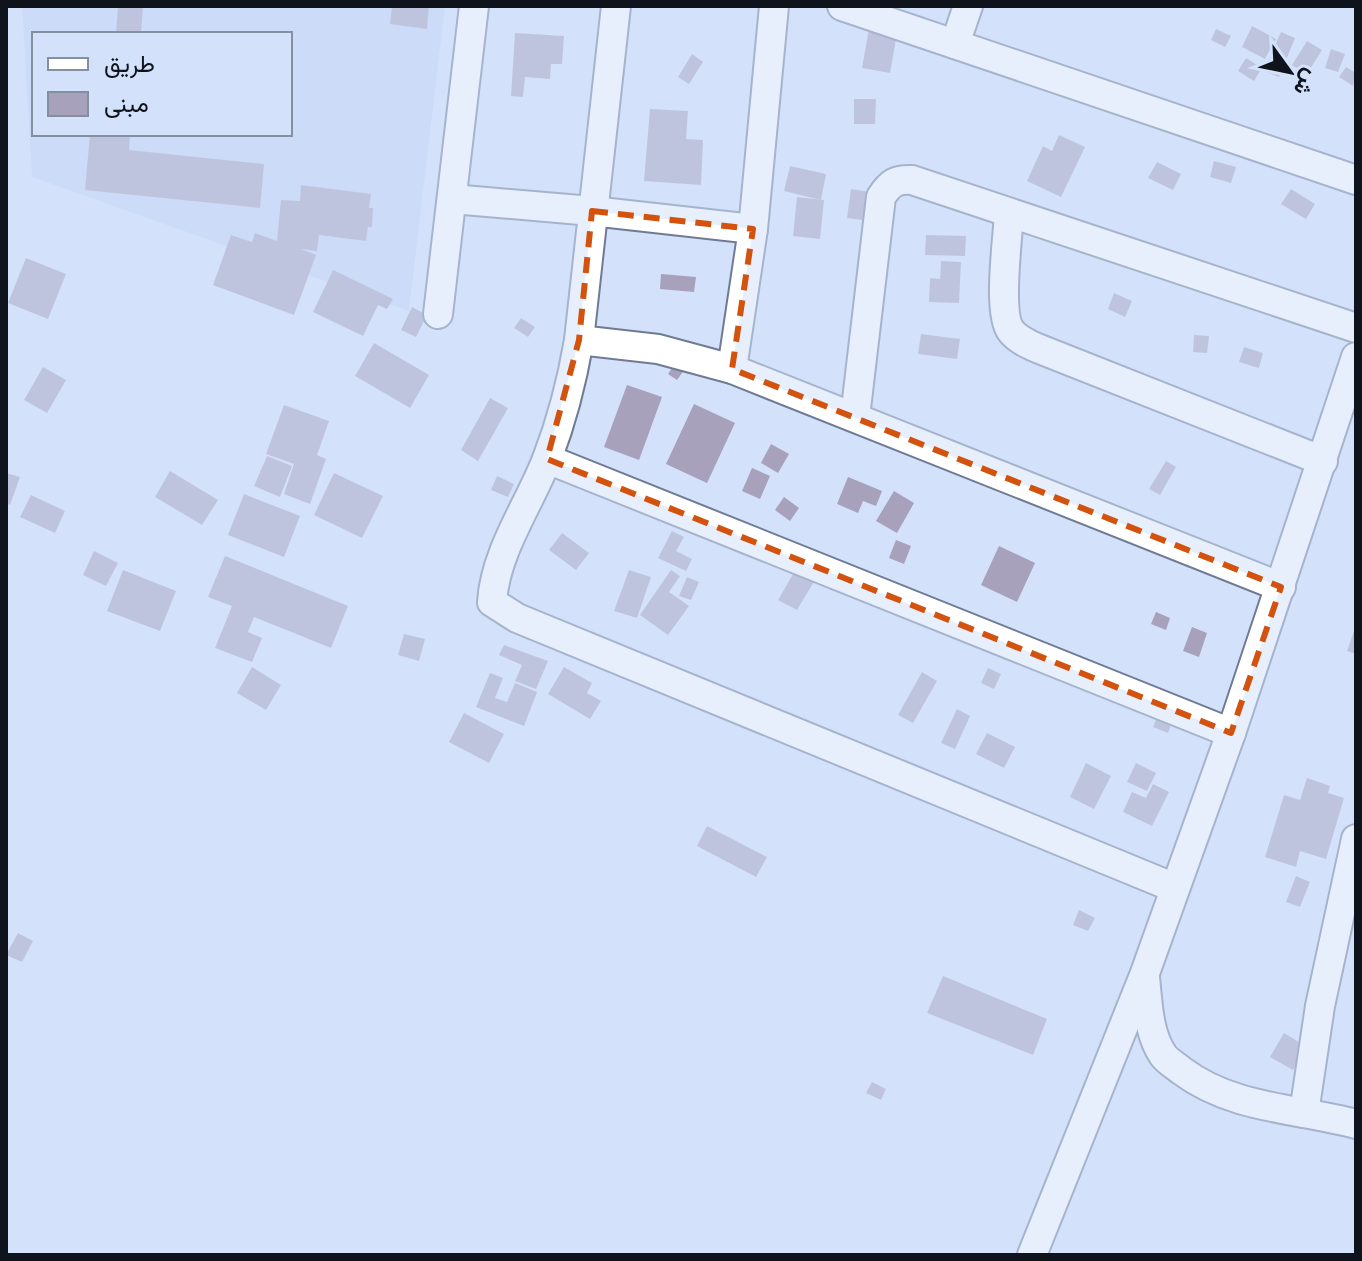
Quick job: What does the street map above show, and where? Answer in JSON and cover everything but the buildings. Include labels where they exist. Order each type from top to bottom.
[{"type":"street","points":[[438,314],[474,6]]},
{"type":"street","points":[[616,6],[579,340],[570,390],[547,459],[493,585],[492,602],[504,612],[1175,888]]},
{"type":"street","points":[[732,369],[753,229],[774,6]]},
{"type":"street","points":[[842,6],[1356,180]]},
{"type":"street","points":[[955,44],[968,6]]},
{"type":"street","points":[[855,417],[881,197],[889,184],[900,179],[912,180],[1356,328]]},
{"type":"street","points":[[452,199],[753,229]]},
{"type":"street","points":[[1009,213],[1004,290],[1006,320],[1014,335],[1037,348],[1323,461]]},
{"type":"street","points":[[579,340],[658,349],[732,369],[1281,587]]},
{"type":"street","points":[[1032,1255],[1145,973],[1231,733],[1356,357]]},
{"type":"street","points":[[547,459],[1231,733]]},
{"type":"street","points":[[1304,1113],[1320,1006],[1356,839]]},
{"type":"street","points":[[1145,973],[1150,1024],[1163,1057],[1193,1079],[1222,1094],[1263,1107],[1356,1124]]},
{"type":"highlighted area","points":[[592,211],[753,229],[732,369],[1281,587],[1231,733],[547,459],[579,340]]},
{"type":"shaded area","points":[[22,6],[445,6],[409,311],[32,177]]}]
